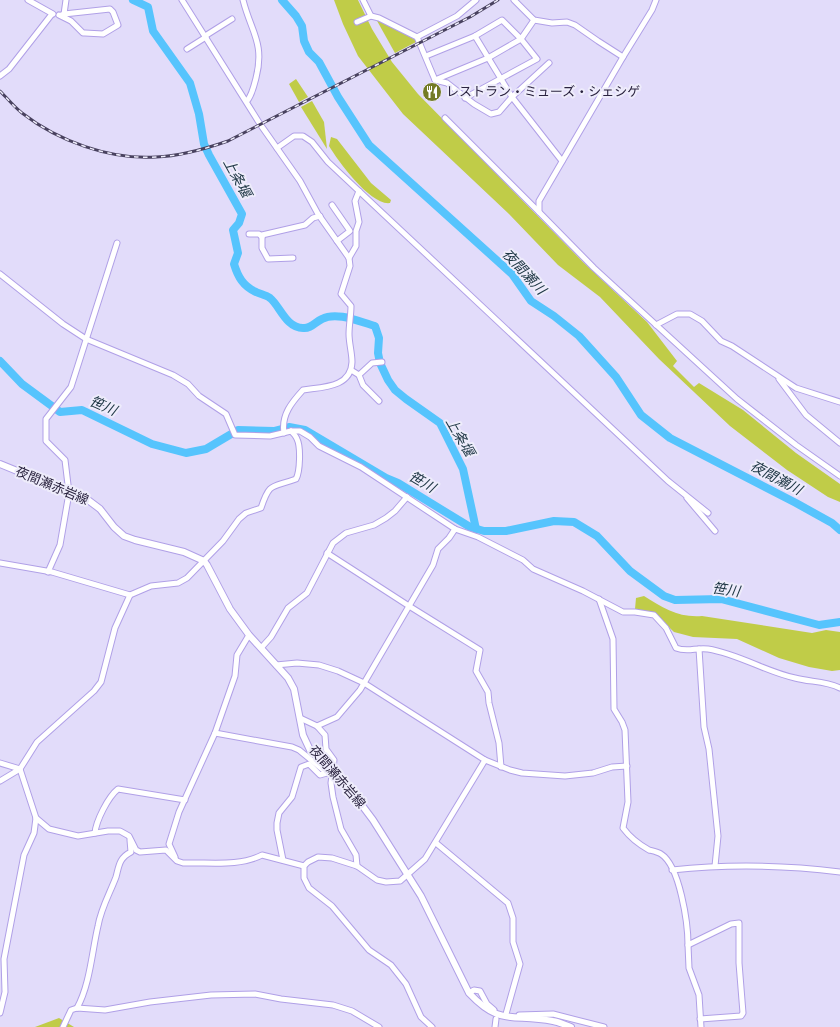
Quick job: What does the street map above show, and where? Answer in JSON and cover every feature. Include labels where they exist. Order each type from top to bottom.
[{"type":"main road","name":"夜間瀬赤岩線","points":[[0,464],[88,500],[100,509],[114,527],[124,536],[184,552],[204,561],[214,576],[230,609],[249,635],[288,678],[294,689],[303,735],[310,750],[355,796],[373,820],[421,896],[468,993],[484,1011],[496,1019],[510,1022],[553,1021],[571,1027]]},
{"type":"street","points":[[28,0],[52,14],[110,9],[113,12],[118,25],[103,34],[85,33],[61,14]]},
{"type":"street","points":[[182,0],[247,101],[260,124],[300,180],[320,216],[349,258],[350,266],[341,294],[351,306],[349,322],[352,361],[351,370],[344,379],[333,386],[323,389],[303,390],[286,412],[283,430]]},
{"type":"street","points":[[243,0],[259,47],[260,60],[255,85],[247,101]]},
{"type":"street","points":[[363,0],[371,16]]},
{"type":"street","points":[[417,37],[457,16],[476,0]]},
{"type":"street","points":[[514,0],[534,20],[552,23],[567,22],[575,24],[598,41],[623,56]]},
{"type":"street","points":[[539,212],[539,201],[623,56],[652,10],[656,0]]},
{"type":"street","points":[[61,14],[66,1]]},
{"type":"street","points":[[0,76],[8,69],[52,14]]},
{"type":"street","points":[[357,22],[371,16],[379,18],[417,37],[435,80]]},
{"type":"street","points":[[187,49],[232,19]]},
{"type":"street","points":[[426,56],[475,36],[502,20],[521,38],[537,59],[465,98]]},
{"type":"street","points":[[435,80],[488,58],[521,38],[534,20]]},
{"type":"street","points":[[475,36],[512,97],[562,161]]},
{"type":"street","points":[[435,80],[447,84],[465,98],[491,114],[500,112],[512,97],[549,63]]},
{"type":"street","points":[[445,118],[594,268],[656,326],[744,405],[840,476]]},
{"type":"street","points":[[277,148],[294,136],[303,136],[312,142],[328,162],[668,481],[708,512]]},
{"type":"street","points":[[349,258],[356,246],[356,231],[359,222],[355,201],[359,191]]},
{"type":"street","points":[[332,205],[350,231],[337,241]]},
{"type":"street","points":[[262,237],[262,235],[305,225],[313,218],[320,216]]},
{"type":"street","points":[[249,234],[259,234],[262,237]]},
{"type":"street","points":[[262,237],[262,248],[268,259],[293,258]]},
{"type":"street","points":[[48,572],[60,545],[69,493],[65,460],[46,441],[46,419],[71,386],[92,316],[117,243]]},
{"type":"street","points":[[0,274],[63,324],[86,339],[173,375],[188,384],[199,396],[226,414],[234,432],[270,436],[283,430],[300,431],[310,437],[319,446],[361,467],[454,529],[478,537],[523,560],[532,569],[599,599],[623,612],[654,615],[666,628],[676,648],[685,652],[699,649],[722,652],[795,678],[840,688]]},
{"type":"street","points":[[656,326],[677,314],[690,314],[702,321],[721,341],[732,346],[796,388],[840,402]]},
{"type":"street","points":[[359,376],[372,362],[379,362]]},
{"type":"street","points":[[351,370],[359,376],[363,385],[379,400]]},
{"type":"street","points":[[777,376],[806,415],[840,443]]},
{"type":"street","points":[[0,563],[48,572],[130,595],[151,586],[178,583],[187,578],[204,561],[223,541],[239,519],[246,513],[261,508],[266,492],[271,487],[296,479],[299,474],[298,448],[297,439],[291,431]]},
{"type":"street","points":[[684,494],[715,531]]},
{"type":"street","points":[[261,648],[270,637],[288,608],[307,593],[327,553],[340,537],[346,533],[374,525],[386,518],[395,511],[407,497]]},
{"type":"street","points":[[318,726],[337,717],[364,683],[433,565],[438,549],[449,538],[454,529]]},
{"type":"street","points":[[327,553],[480,650],[476,671],[488,692],[489,703],[499,743],[501,768]]},
{"type":"street","points":[[0,781],[20,769],[37,742],[94,691],[101,682],[115,628],[130,595]]},
{"type":"street","points":[[599,599],[613,640],[614,674],[612,701],[614,710],[622,722],[625,730],[628,802],[623,828],[644,846],[662,854],[672,870],[681,892],[688,921],[689,968],[699,995],[701,1027]]},
{"type":"street","points":[[176,860],[169,844],[179,812],[216,733],[235,676],[237,655],[249,635]]},
{"type":"street","points":[[699,649],[701,660],[704,727],[709,750],[718,836],[715,866]]},
{"type":"street","points":[[276,664],[297,663],[319,665],[338,671],[364,683],[485,760],[501,768],[522,773],[566,776],[593,773],[612,767],[627,766]]},
{"type":"street","points":[[300,718],[318,726],[325,735],[326,749],[334,760],[330,772],[337,816],[345,836],[356,855],[357,866]]},
{"type":"street","points":[[216,733],[292,747],[299,750],[330,772]]},
{"type":"street","points":[[304,866],[314,859],[325,857],[357,866],[377,880],[395,883],[408,875],[425,859],[485,760]]},
{"type":"street","points":[[0,763],[20,769]]},
{"type":"street","points":[[283,860],[277,823],[280,813],[292,797],[301,767],[309,764],[320,775],[330,772]]},
{"type":"street","points":[[0,1013],[5,992],[4,958],[24,855],[34,833],[36,818],[20,769]]},
{"type":"street","points":[[95,833],[98,819],[111,796],[118,789],[185,800]]},
{"type":"street","points":[[36,818],[49,829],[78,836],[120,831],[129,836],[136,850],[140,852],[166,850],[176,860],[183,863],[236,862],[254,859],[262,855],[304,866]]},
{"type":"street","points":[[77,1008],[95,948],[98,926],[105,900],[116,877],[119,862],[124,855],[131,852],[129,836]]},
{"type":"street","points":[[436,843],[508,903],[511,909],[513,918],[513,942],[520,964],[506,1014]]},
{"type":"street","points":[[304,866],[304,878],[309,888],[332,906],[369,950],[391,965],[406,984],[421,1017],[432,1027]]},
{"type":"street","points":[[672,870],[715,866],[766,866],[840,872]]},
{"type":"street","points":[[688,945],[731,924],[739,923],[739,963],[743,1013],[741,1016],[700,1019]]},
{"type":"street","points":[[468,993],[474,990],[480,991],[487,1004],[493,1010],[506,1014],[553,1014],[604,1027]]},
{"type":"street","points":[[63,1027],[71,1010],[77,1008],[105,1010],[211,995],[255,994],[280,999],[333,1005],[352,1011],[379,1027]]},
{"type":"street","points":[[495,1027],[496,1019]]},
{"type":"green space","points":[[334,0],[358,0],[372,29],[392,62],[418,94],[583,262],[647,322],[677,361],[673,366],[694,387],[699,383],[743,410],[796,453],[840,484],[840,502],[828,497],[787,470],[730,426],[659,359],[600,297],[558,265],[509,214],[403,114],[358,56]]},
{"type":"green space","points":[[376,19],[418,41],[395,53]]},
{"type":"green space","points":[[296,79],[308,97],[299,102],[289,84]]},
{"type":"green space","points":[[312,101],[324,122],[327,149],[301,107]]},
{"type":"green space","points":[[331,137],[337,139],[371,183],[391,200],[390,203],[382,202],[374,197],[365,190],[347,171],[329,146]]},
{"type":"green space","points":[[644,596],[679,614],[702,616],[812,633],[826,630],[840,632],[840,670],[832,671],[809,667],[779,658],[737,639],[693,637],[674,632],[656,615],[635,609],[636,598]]},
{"type":"green space","points":[[59,1018],[74,1027],[35,1027]]},
{"type":"waterway","name":"上条堰","points":[[133,0],[148,7],[153,31],[190,83],[199,114],[204,144],[242,214],[239,223],[233,230],[238,253],[234,264],[242,281],[251,290],[270,298],[288,321],[297,327],[306,328],[322,319],[334,316],[348,318],[375,326],[379,338],[378,353],[380,363],[388,380],[395,390],[440,423],[463,469],[476,529]]},
{"type":"waterway","name":"夜間瀬川","points":[[282,0],[296,16],[302,26],[304,41],[309,52],[319,62],[338,97],[369,145],[512,274],[531,301],[554,316],[579,336],[616,377],[641,415],[670,438],[796,503],[832,523],[840,530]]},
{"type":"waterway","name":"笹川","points":[[0,361],[22,384],[60,412],[82,410],[152,444],[186,453],[206,449],[238,430],[274,431],[289,427],[305,430],[386,478],[398,483],[470,527],[484,531],[506,531],[554,521],[574,522],[597,536],[630,571],[664,596],[675,600],[721,599],[819,625],[840,622]]},
{"type":"railway","points":[[0,91],[19,111],[36,123],[85,147],[103,152],[139,157],[184,154],[228,141],[470,17],[498,0]]},
{"type":"place","name":"レストラン・ミューズ・シェシゲ","points":[[432,92]]}]
